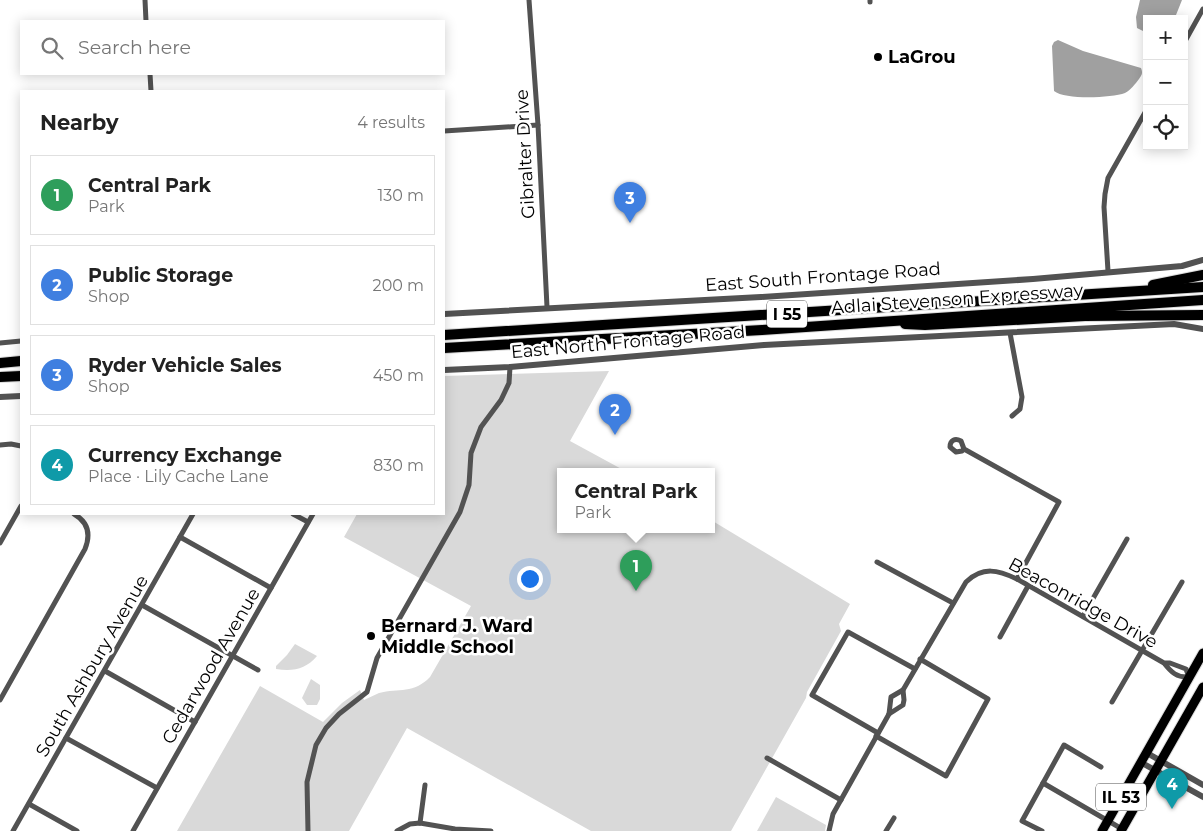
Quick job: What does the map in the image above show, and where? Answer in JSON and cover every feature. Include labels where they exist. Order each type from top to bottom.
[{"type":"highway","points":[[1130,291],[1168,281],[1203,276]]},
{"type":"highway","name":"Adlai Stevenson Expressway","points":[[445,335],[1203,287]]},
{"type":"highway","name":"Adlai Stevenson Expressway","points":[[445,348],[762,330],[1203,300]]},
{"type":"highway","points":[[846,323],[925,325],[1085,316],[1203,315]]},
{"type":"highway","points":[[0,362],[20,362]]},
{"type":"highway","points":[[0,377],[20,376]]},
{"type":"main road","name":"IL 53","points":[[1102,831],[1203,653]]},
{"type":"main road","name":"IL 53","points":[[1121,830],[1203,687]]},
{"type":"street","points":[[145,0],[146,20]]},
{"type":"street","name":"Gibralter Drive","points":[[529,0],[538,125],[547,307]]},
{"type":"street","points":[[1188,36],[1203,10]]},
{"type":"street","points":[[150,75],[151,90]]},
{"type":"street","points":[[1108,271],[1104,194],[1108,178],[1143,116]]},
{"type":"street","points":[[445,131],[538,125]]},
{"type":"street","name":"East South Frontage Road","points":[[445,314],[1032,279],[1182,266],[1203,260]]},
{"type":"street","name":"East North Frontage Road","points":[[445,370],[510,367],[764,346],[1174,324],[1203,329]]},
{"type":"street","points":[[1010,333],[1022,397],[1020,409],[1012,416]]},
{"type":"street","points":[[0,343],[20,341]]},
{"type":"street","points":[[308,831],[308,782],[316,745],[326,728],[339,714],[367,692],[377,658],[460,512],[469,485],[471,453],[481,427],[501,400],[509,383],[510,367]]},
{"type":"street","points":[[0,397],[20,396]]},
{"type":"street","points":[[0,445],[20,446]]},
{"type":"street","points":[[964,449],[1059,502],[1017,579]]},
{"type":"street","points":[[0,543],[20,508]]},
{"type":"street","points":[[0,700],[86,549],[88,530],[86,524],[75,515]]},
{"type":"street","name":"South Ashbury Avenue","points":[[13,831],[193,515]]},
{"type":"street","points":[[295,515],[308,522]]},
{"type":"street","name":"Cedarwood Avenue","points":[[133,831],[312,515]]},
{"type":"street","points":[[180,537],[271,588]]},
{"type":"street","points":[[1083,616],[1127,539]]},
{"type":"street","points":[[877,562],[952,603]]},
{"type":"street","name":"Beaconridge Drive","points":[[829,831],[830,820],[889,714],[903,704],[903,690],[914,669],[952,603],[966,582],[977,573],[992,570],[1001,571],[1164,663],[1168,669],[1180,678],[1189,678],[1186,669],[1170,663],[1164,663]]},
{"type":"street","points":[[1112,702],[1182,582]]},
{"type":"street","points":[[1000,637],[1028,586]]},
{"type":"street","points":[[142,605],[258,670]]},
{"type":"street","points":[[914,669],[848,632],[812,695],[946,776],[988,699],[920,659]]},
{"type":"street","points":[[105,671],[195,722]]},
{"type":"street","name":"Beaconridge Drive","points":[[889,714],[892,696],[903,690]]},
{"type":"street","points":[[66,738],[157,788]]},
{"type":"street","points":[[1042,831],[1022,820],[1064,745],[1101,766]]},
{"type":"street","points":[[1147,753],[1203,785]]},
{"type":"street","points":[[767,758],[841,800]]},
{"type":"street","points":[[1142,763],[1203,797]]},
{"type":"street","points":[[1043,783],[1108,820],[1121,830]]},
{"type":"street","points":[[420,823],[425,785]]},
{"type":"street","points":[[29,804],[77,831]]},
{"type":"street","points":[[886,831],[894,818]]},
{"type":"street","points":[[397,831],[410,824],[420,823],[455,829],[491,831]]},
{"type":"shaded area","points":[[1140,0],[1182,0],[1176,15],[1143,15],[1143,31],[1137,28],[1136,17]]},
{"type":"shaded area","points":[[1058,40],[1083,51],[1141,68],[1141,75],[1129,90],[1118,95],[1078,97],[1060,94],[1054,91],[1052,46]]},
{"type":"shaded area","points":[[609,371],[570,441],[620,468],[557,468],[557,533],[715,533],[715,522],[850,604],[839,624],[841,631],[807,692],[806,698],[731,831],[591,831],[407,728],[349,831],[177,831],[260,686],[323,722],[342,703],[360,690],[364,700],[379,693],[406,690],[418,686],[430,677],[471,606],[344,537],[356,515],[445,515],[445,376]]},
{"type":"shaded area","points":[[295,644],[317,656],[299,669],[276,669],[276,666]]},
{"type":"shaded area","points":[[311,679],[320,685],[320,699],[317,705],[307,705],[302,698]]},
{"type":"shaded area","points":[[776,797],[826,825],[825,831],[757,831]]},
{"type":"place","name":"LaGrou","points":[[878,57]]},
{"type":"place","name":"Ryder Vehicle Sales","points":[[630,223]]},
{"type":"place","name":"Public Storage","points":[[615,435]]},
{"type":"place","name":"Central Park","points":[[636,591]]},
{"type":"place","name":"Bernard J. Ward Middle School","points":[[371,636]]},
{"type":"place","name":"Currency Exchange","points":[[1172,809]]}]
